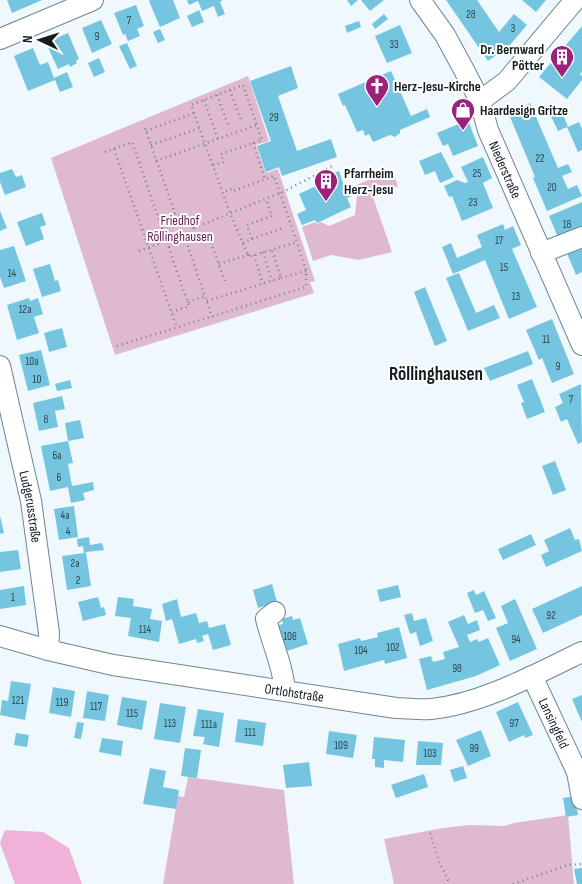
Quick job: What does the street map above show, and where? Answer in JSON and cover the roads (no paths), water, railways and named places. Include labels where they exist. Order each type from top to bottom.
[{"type":"street","points":[[0,39],[92,0]]},
{"type":"street","name":"Niederstraße","points":[[420,0],[445,34],[480,101],[488,130],[582,345]]},
{"type":"street","points":[[480,101],[507,81],[576,0]]},
{"type":"street","points":[[541,253],[582,238]]},
{"type":"street","name":"Ludgerusstraße","points":[[0,366],[31,501],[49,633],[48,650]]},
{"type":"street","points":[[275,612],[266,619],[271,642],[283,673],[285,691]]},
{"type":"street","name":"Ortlohstraße","points":[[0,636],[48,650],[122,667],[396,708],[431,709],[463,702],[513,685],[582,652]]},
{"type":"street","name":"Lansingfeld","points":[[532,676],[577,772],[582,799]]},
{"type":"place","name":"Dr. Bernward Pötter","points":[[562,78]]},
{"type":"place","name":"Herz-Jesu-Kirche","points":[[377,107]]},
{"type":"place","name":"Haardesign Gritze","points":[[463,131]]},
{"type":"place","name":"Pfarrheim Herz-Jesu","points":[[326,202]]},
{"type":"district","name":"Röllinghausen","points":[[436,374]]},
{"type":"park label","name":"Friedhof Röllinghausen","points":[[180,228]]}]
